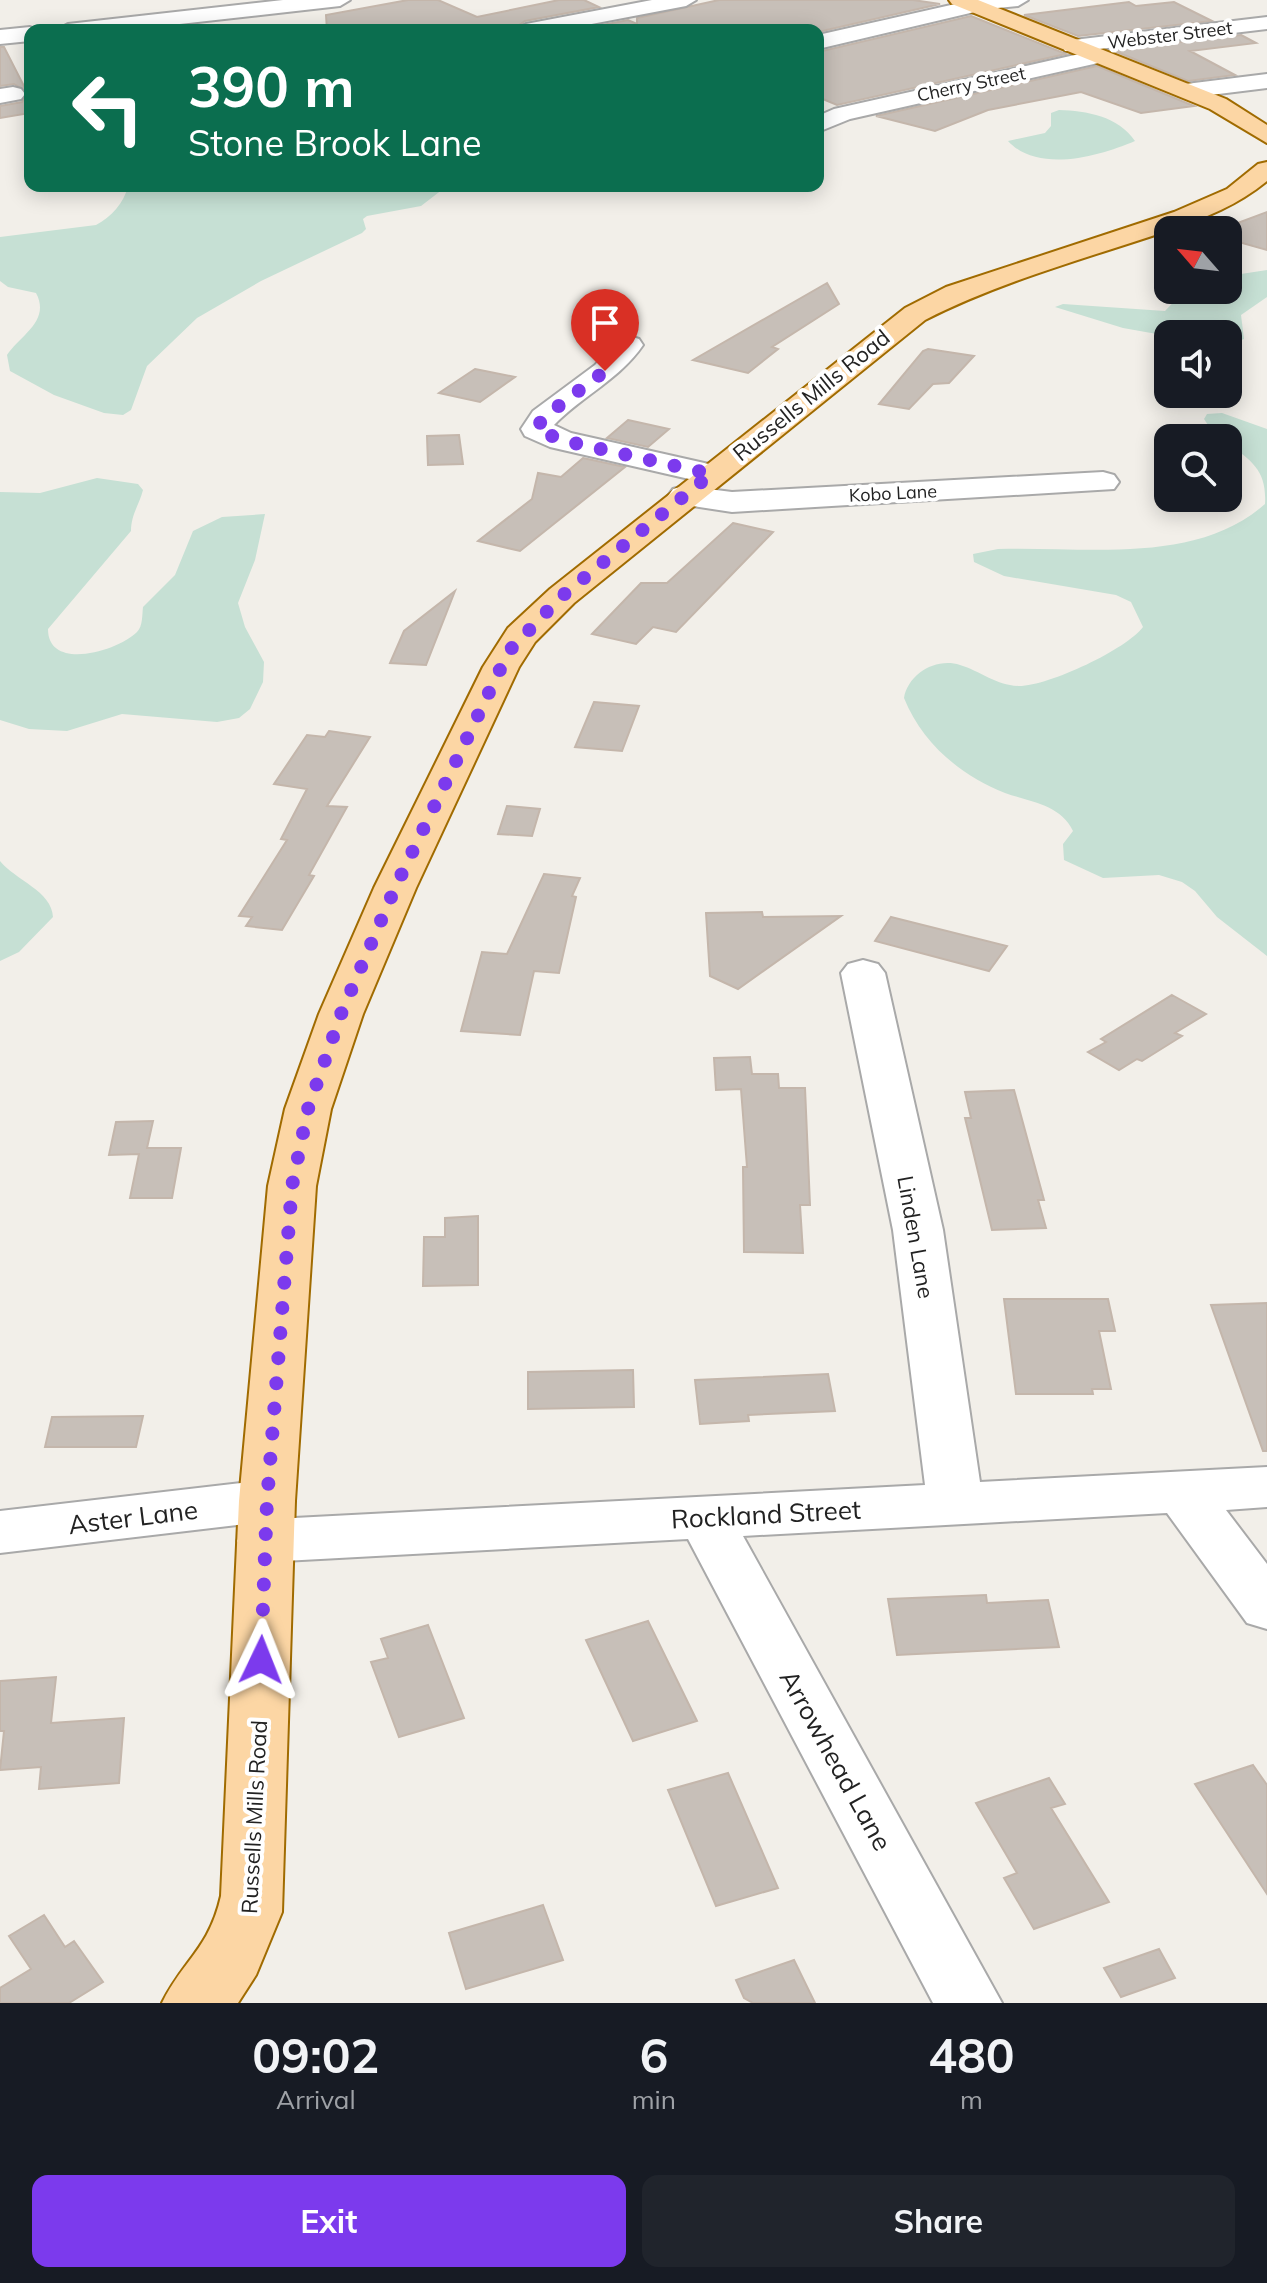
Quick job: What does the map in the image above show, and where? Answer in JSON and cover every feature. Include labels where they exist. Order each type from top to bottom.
[{"type":"main road","points":[[968,4],[1186,91],[1231,111],[1267,136]]},
{"type":"main road","name":"Russells Mills Road","points":[[196,2003],[232,1960],[247,1927],[253,1896],[266,1521],[292,1186],[308,1109],[341,1014],[395,888],[509,651],[562,596],[890,331],[927,307],[956,293],[1183,218],[1236,194],[1267,169]]},
{"type":"street","points":[[122,24],[340,0]]},
{"type":"street","points":[[558,24],[686,0]]},
{"type":"street","points":[[824,40],[968,4],[1018,0]]},
{"type":"street","name":"Webster Street","points":[[1073,46],[1267,23]]},
{"type":"street","points":[[0,37],[24,35]]},
{"type":"street","name":"Cherry Street","points":[[824,122],[842,114],[1099,56]]},
{"type":"street","points":[[1186,91],[1267,81]]},
{"type":"street","name":"Kobo Lane","points":[[629,345],[605,371],[544,417],[536,429],[697,485],[732,502],[1103,482]]},
{"type":"street","name":"Linden Lane","points":[[863,973],[918,1230],[955,1504]]},
{"type":"street","name":"Rockland Street","points":[[266,1521],[704,1517],[1267,1487]]},
{"type":"street","points":[[1182,1492],[1267,1607]]},
{"type":"street","name":"Arrowhead Lane","points":[[704,1517],[968,2003]]},
{"type":"street","name":"Aster Lane","points":[[0,1532],[266,1521]]},
{"type":"green space","points":[[1059,110],[1111,120],[1135,141],[1087,156],[1052,159],[1021,151],[1008,141],[1045,133],[1051,126],[1051,113]]},
{"type":"green space","points":[[126,192],[439,192],[421,206],[367,216],[363,219],[366,229],[362,233],[261,281],[197,318],[147,366],[131,410],[123,415],[104,413],[54,395],[10,371],[7,355],[37,320],[40,303],[36,293],[8,287],[0,281],[0,237],[96,225],[116,209]]},
{"type":"green space","points":[[1267,270],[1267,297],[1241,315],[1242,320],[1154,320],[1154,334],[1123,328],[1055,307],[1063,304],[1165,311],[1172,304],[1242,304],[1242,274]]},
{"type":"green space","points":[[1222,413],[1267,429],[1267,956],[1217,917],[1195,891],[1182,882],[1159,875],[1103,878],[1064,860],[1063,844],[1073,831],[1067,822],[1052,809],[988,786],[958,767],[921,729],[904,698],[917,675],[942,663],[967,668],[1002,683],[1031,685],[1066,674],[1104,656],[1134,636],[1143,627],[1131,602],[1116,595],[1004,576],[974,562],[973,554],[998,549],[1138,549],[1206,537],[1237,524],[1265,504],[1264,484],[1257,468],[1242,454],[1242,424],[1207,424],[1204,419],[1207,414]]},
{"type":"green space","points":[[97,478],[138,484],[143,490],[131,531],[48,629],[51,642],[59,650],[71,654],[85,654],[115,646],[139,630],[143,607],[175,575],[193,531],[222,517],[265,514],[255,560],[238,603],[245,627],[264,662],[263,682],[250,709],[239,718],[217,722],[122,714],[67,731],[29,729],[0,720],[0,492],[40,493]]},
{"type":"green space","points":[[0,861],[40,893],[51,908],[53,917],[19,952],[0,961]]},
{"type":"building","points":[[408,0],[438,0],[477,17],[559,0],[584,0],[599,7],[521,24],[327,24],[326,15]]},
{"type":"building","points":[[719,0],[913,0],[940,4],[824,31],[824,24],[637,24],[637,18]]},
{"type":"building","points":[[1129,2],[1136,6],[1174,2],[1212,21],[1078,36],[1024,15]]},
{"type":"building","points":[[971,16],[1066,54],[837,105],[824,100],[824,51]]},
{"type":"building","points":[[628,20],[637,24],[607,24]]},
{"type":"building","points":[[1241,35],[1256,43],[1190,51],[1235,75],[1188,81],[1112,50]]},
{"type":"building","points":[[0,47],[4,47],[24,90],[14,84],[0,86]]},
{"type":"building","points":[[1097,66],[1194,106],[1141,113],[1081,92],[988,110],[935,131],[876,116]]},
{"type":"building","points":[[24,99],[24,114],[0,118],[0,106]]},
{"type":"building","points":[[1267,212],[1267,250],[1242,243],[1242,221]]},
{"type":"building","points":[[827,283],[839,304],[772,347],[778,349],[748,373],[693,360]]},
{"type":"building","points":[[928,349],[974,356],[949,383],[933,384],[909,409],[879,404],[923,351]]},
{"type":"building","points":[[475,369],[515,377],[480,402],[439,393]]},
{"type":"building","points":[[628,420],[669,429],[648,447],[607,438]]},
{"type":"building","points":[[459,435],[463,464],[428,465],[427,436]]},
{"type":"building","points":[[583,458],[625,467],[520,551],[478,541],[532,499],[538,473],[561,477]]},
{"type":"building","points":[[733,523],[773,532],[676,632],[653,627],[636,644],[592,634],[641,583],[667,583]]},
{"type":"building","points":[[455,591],[426,665],[390,663],[404,631]]},
{"type":"building","points":[[594,702],[639,706],[622,751],[575,747]]},
{"type":"building","points":[[329,731],[370,737],[327,806],[347,807],[309,875],[314,876],[282,930],[246,926],[252,917],[239,916],[287,840],[281,839],[307,789],[274,784],[307,735],[325,737]]},
{"type":"building","points":[[507,806],[540,809],[532,836],[498,834]]},
{"type":"building","points":[[544,874],[580,878],[572,896],[576,897],[559,973],[534,971],[520,1035],[461,1031],[482,952],[507,954]]},
{"type":"building","points":[[762,912],[763,917],[841,916],[738,989],[710,976],[706,913]]},
{"type":"building","points":[[891,917],[1007,946],[989,971],[875,941]]},
{"type":"building","points":[[1172,995],[1206,1014],[1175,1033],[1182,1036],[1142,1061],[1137,1059],[1119,1070],[1088,1052],[1106,1042],[1101,1039]]},
{"type":"building","points":[[750,1057],[752,1074],[778,1074],[779,1088],[805,1088],[810,1205],[800,1205],[803,1253],[744,1252],[743,1167],[747,1167],[741,1089],[716,1090],[714,1058]]},
{"type":"building","points":[[1014,1090],[1044,1200],[1038,1200],[1046,1228],[992,1230],[965,1118],[971,1118],[965,1092]]},
{"type":"building","points":[[153,1121],[147,1148],[181,1148],[172,1198],[130,1198],[139,1154],[109,1155],[116,1122]]},
{"type":"building","points":[[478,1216],[478,1285],[423,1286],[424,1237],[445,1237],[445,1218]]},
{"type":"building","points":[[1004,1299],[1108,1299],[1115,1331],[1099,1331],[1111,1389],[1092,1389],[1093,1394],[1016,1394]]},
{"type":"building","points":[[1267,1303],[1267,1451],[1263,1451],[1211,1305]]},
{"type":"building","points":[[633,1370],[634,1407],[528,1409],[528,1372]]},
{"type":"building","points":[[828,1374],[835,1411],[748,1415],[749,1421],[700,1424],[695,1380]]},
{"type":"building","points":[[143,1416],[136,1447],[45,1447],[52,1417]]},
{"type":"building","points":[[986,1595],[987,1603],[1048,1600],[1059,1647],[897,1655],[888,1599]]},
{"type":"building","points":[[648,1621],[697,1721],[633,1741],[586,1640]]},
{"type":"building","points":[[428,1625],[464,1718],[399,1737],[371,1662],[388,1658],[381,1639]]},
{"type":"building","points":[[56,1677],[51,1723],[124,1718],[119,1783],[39,1789],[41,1767],[0,1770],[4,1731],[0,1731],[0,1681]]},
{"type":"building","points":[[1253,1765],[1267,1785],[1267,1894],[1195,1784]]},
{"type":"building","points":[[728,1773],[778,1888],[716,1906],[668,1790]]},
{"type":"building","points":[[1049,1778],[1065,1804],[1051,1808],[1109,1902],[1034,1929],[1004,1878],[1017,1873],[976,1803]]},
{"type":"building","points":[[543,1905],[563,1960],[466,1989],[449,1933]]},
{"type":"building","points":[[44,1915],[65,1947],[74,1941],[103,1982],[69,2003],[0,2003],[0,1988],[31,1969],[9,1936]]},
{"type":"building","points":[[1159,1949],[1175,1978],[1121,1997],[1104,1968]]},
{"type":"building","points":[[794,1960],[815,2003],[753,2003],[744,1998],[736,1980]]},
{"type":"route","points":[[261,1660],[267,1501],[292,1186],[308,1109],[341,1014],[395,888],[509,651],[562,596],[711,474],[561,440],[536,429],[544,417],[605,371]]}]
